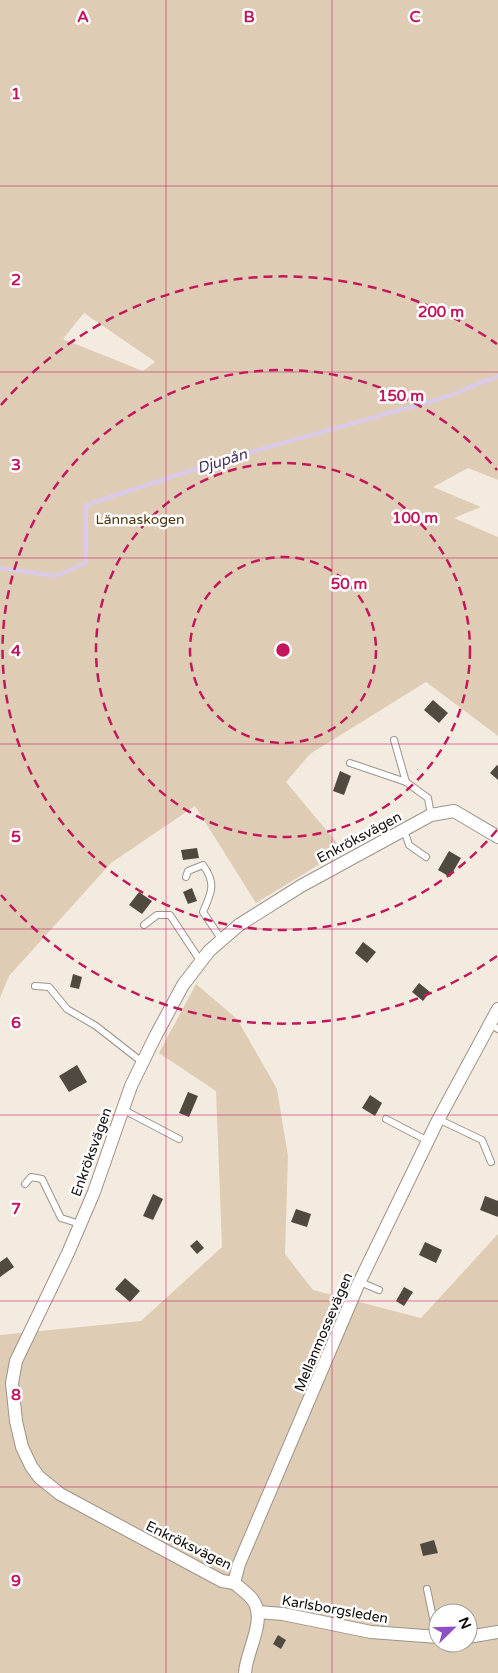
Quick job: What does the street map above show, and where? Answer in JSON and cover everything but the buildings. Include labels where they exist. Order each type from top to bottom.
[{"type":"street","name":"Enkröksvägen","points":[[234,1582],[222,1581],[60,1494],[40,1477],[31,1466],[22,1447],[16,1421],[12,1383],[16,1361],[94,1192],[122,1109],[142,1062],[183,985],[209,950],[240,925],[301,886],[431,815],[454,811],[498,837]]},
{"type":"street","name":"Mellanmossevägen","points":[[234,1582],[239,1564],[360,1282],[438,1119],[494,1026],[498,1009]]},
{"type":"street","points":[[234,1582],[253,1600],[258,1612],[245,1673]]},
{"type":"street","name":"Karlsborgsleden","points":[[258,1612],[283,1614],[371,1632],[428,1636]]},
{"type":"street","points":[[478,1636],[498,1632]]},
{"type":"lane","points":[[394,740],[406,782]]},
{"type":"lane","points":[[350,763],[406,782],[428,798],[431,815]]},
{"type":"lane","points":[[404,830],[410,845],[426,857]]},
{"type":"lane","points":[[186,877],[188,871],[196,866],[203,865],[208,872],[213,888],[203,912],[222,940]]},
{"type":"lane","points":[[144,925],[157,915],[170,915],[201,962]]},
{"type":"lane","points":[[36,986],[48,988],[67,1009],[96,1026],[142,1062]]},
{"type":"lane","points":[[122,1109],[179,1139]]},
{"type":"lane","points":[[386,1119],[428,1141]]},
{"type":"lane","points":[[438,1119],[482,1140],[491,1162]]},
{"type":"lane","points":[[26,1184],[31,1177],[42,1179],[61,1218],[80,1224]]},
{"type":"lane","points":[[360,1282],[379,1290]]},
{"type":"lane","points":[[427,1590],[430,1603]]},
{"type":"green space","name":"Lännaskogen","points":[[0,0],[498,0],[498,480],[468,468],[433,487],[481,507],[454,518],[498,537],[498,736],[426,682],[310,754],[286,782],[343,850],[256,903],[195,806],[111,863],[9,976],[0,998]],"holes":[[[84,313],[155,362],[143,371],[63,339]]]},
{"type":"green space","points":[[196,984],[237,1019],[277,1089],[288,1156],[285,1254],[313,1290],[421,1318],[498,1234],[498,1673],[0,1673],[0,1335],[141,1321],[222,1247],[216,1091],[159,1053]]},
{"type":"waterway","name":"Djupån","points":[[0,568],[55,576],[86,563],[86,505],[223,460],[446,397],[498,376]]}]
